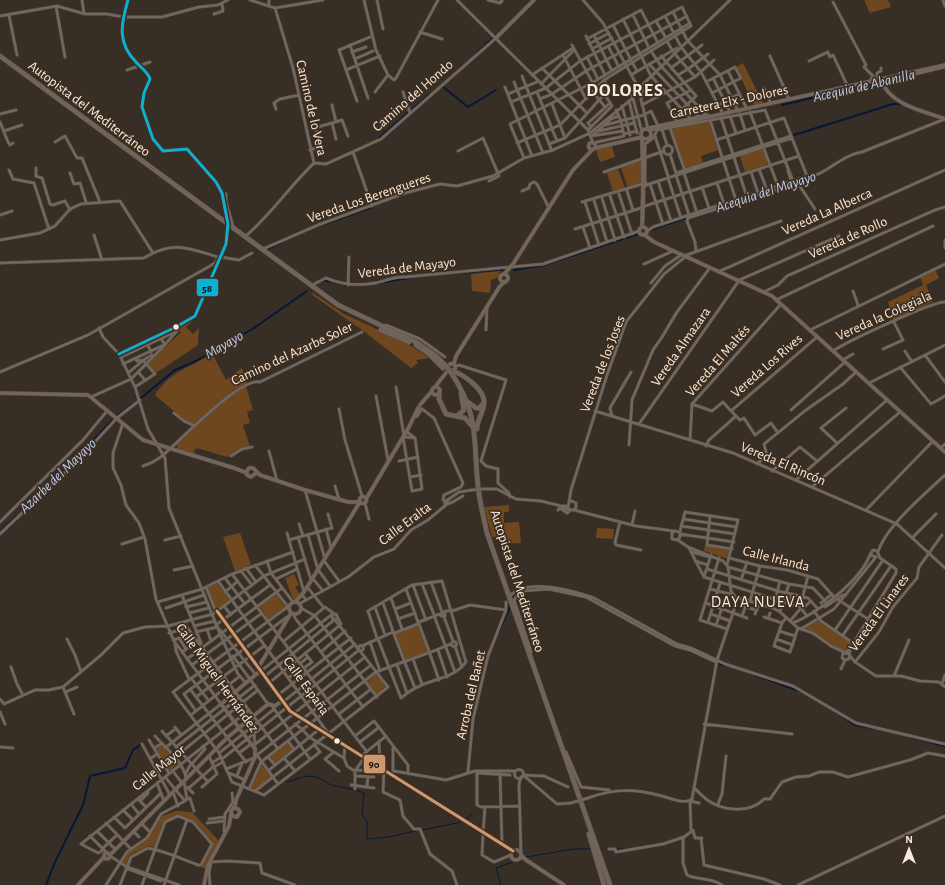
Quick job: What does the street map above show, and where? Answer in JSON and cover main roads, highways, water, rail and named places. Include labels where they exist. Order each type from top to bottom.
[{"type":"highway","name":"Autopista del Mediterráneo","points":[[0,56],[338,305],[416,342],[451,369],[467,401],[474,426],[477,446],[479,494],[483,516],[509,605],[608,885]]},
{"type":"highway","name":"Autopista del Mediterráneo","points":[[0,60],[336,307],[415,345],[451,369],[472,426],[477,499],[484,532],[608,885]]},
{"type":"highway","points":[[451,369],[481,392],[484,403],[477,424],[477,446]]},
{"type":"highway","points":[[436,392],[446,414],[466,419],[472,426]]},
{"type":"highway","points":[[456,416],[461,414],[464,410],[461,394]]},
{"type":"highway","points":[[467,401],[476,408],[481,407],[484,403]]},
{"type":"highway","points":[[588,830],[604,885]]},
{"type":"main road","points":[[496,38],[521,15],[534,0]]},
{"type":"main road","name":"Carretera Elx - Dolores","points":[[641,135],[648,129],[692,120],[739,113],[771,104],[945,66]]},
{"type":"main road","points":[[880,81],[885,88],[902,103],[945,119]]},
{"type":"main road","name":"Carretera Elx - Dolores","points":[[641,135],[650,137],[658,127]]},
{"type":"main road","points":[[648,129],[653,134]]},
{"type":"main road","points":[[325,561],[421,408],[436,392],[451,369],[503,281],[501,277],[506,276],[573,170],[587,154],[593,143],[641,135],[644,158],[645,234]]},
{"type":"main road","points":[[646,226],[639,231],[641,234],[645,234],[650,240],[763,292],[776,300],[945,452]]},
{"type":"main road","points":[[451,369],[456,356],[503,281],[508,280],[506,276]]},
{"type":"main road","points":[[0,393],[85,394],[91,397],[143,440],[234,468],[247,471],[253,468],[255,474]]},
{"type":"main road","points":[[247,471],[249,476],[255,474],[341,500],[362,500]]},
{"type":"main road","points":[[362,500],[258,667],[268,683],[287,707],[294,713],[513,854],[521,854]]},
{"type":"main road","points":[[304,594],[312,580]]},
{"type":"main road","name":"Calle Miguel Hernández","points":[[238,796],[256,756],[253,746],[221,704],[260,671]]},
{"type":"main road","points":[[78,885],[83,883],[108,855],[228,737],[253,716],[283,701]]},
{"type":"main road","points":[[205,885],[211,860],[229,826],[240,814],[237,803],[238,796]]},
{"type":"main road","points":[[229,826],[231,810],[238,796]]},
{"type":"main road","points":[[231,810],[239,809]]},
{"type":"main road","points":[[231,810],[236,817]]},
{"type":"main road","points":[[482,833],[502,844],[519,859],[526,860]]},
{"type":"main road","points":[[519,859],[521,854]]},
{"type":"main road","points":[[521,854],[526,860],[564,885]]},
{"type":"waterway","points":[[477,53],[493,38]]},
{"type":"waterway","name":"Acequia de Abanilla","points":[[782,105],[883,81]]},
{"type":"waterway","points":[[442,86],[468,107],[496,90]]},
{"type":"waterway","points":[[378,139],[429,95]]},
{"type":"waterway","points":[[794,135],[893,104],[901,104]]},
{"type":"waterway","name":"Acequia del Mayayo","points":[[815,177],[842,161]]},
{"type":"waterway","name":"Acequia del Mayayo","points":[[796,182],[809,179]]},
{"type":"waterway","name":"Acequia del Mayayo","points":[[762,193],[790,184]]},
{"type":"waterway","points":[[325,224],[373,207]]},
{"type":"waterway","name":"Acequia del Mayayo","points":[[650,230],[689,217]]},
{"type":"waterway","points":[[514,270],[544,265],[638,234]]},
{"type":"waterway","points":[[267,249],[282,242]]},
{"type":"waterway","points":[[458,273],[507,269]]},
{"type":"waterway","points":[[379,283],[414,277]]},
{"type":"waterway","points":[[322,281],[353,285]]},
{"type":"waterway","name":"Mayayo","points":[[141,398],[175,370],[196,361],[254,328],[307,291]]},
{"type":"waterway","name":"Mayayo","points":[[117,416],[138,400]]},
{"type":"waterway","name":"Azarbe del Mayayo","points":[[50,485],[114,419]]},
{"type":"waterway","name":"Azarbe del Mayayo","points":[[0,532],[17,516]]},
{"type":"waterway","points":[[499,631],[517,591]]},
{"type":"waterway","points":[[590,598],[633,622]]},
{"type":"waterway","points":[[718,663],[726,666]]},
{"type":"waterway","points":[[755,675],[799,691]]},
{"type":"waterway","points":[[833,710],[855,725],[872,728]]},
{"type":"waterway","points":[[911,737],[945,746]]},
{"type":"waterway","points":[[46,885],[55,862],[83,805],[90,776],[125,768],[133,750],[140,745]]},
{"type":"waterway","points":[[304,776],[317,777],[331,785]]},
{"type":"waterway","points":[[286,781],[288,782],[302,777]]},
{"type":"waterway","points":[[332,785],[355,790]]},
{"type":"waterway","points":[[356,790],[364,793],[362,815],[367,821],[367,839],[389,837],[419,830]]},
{"type":"waterway","points":[[465,820],[472,814]]},
{"type":"waterway","points":[[422,830],[462,822]]},
{"type":"waterway","points":[[641,846],[650,845]]},
{"type":"waterway","points":[[526,857],[573,849],[590,849]]},
{"type":"waterway","points":[[615,849],[624,849]]},
{"type":"waterway","points":[[501,885],[496,868],[515,861]]},
{"type":"district","name":"DOLORES","points":[[625,91]]},
{"type":"district","name":"DAYA NUEVA","points":[[758,602]]}]
